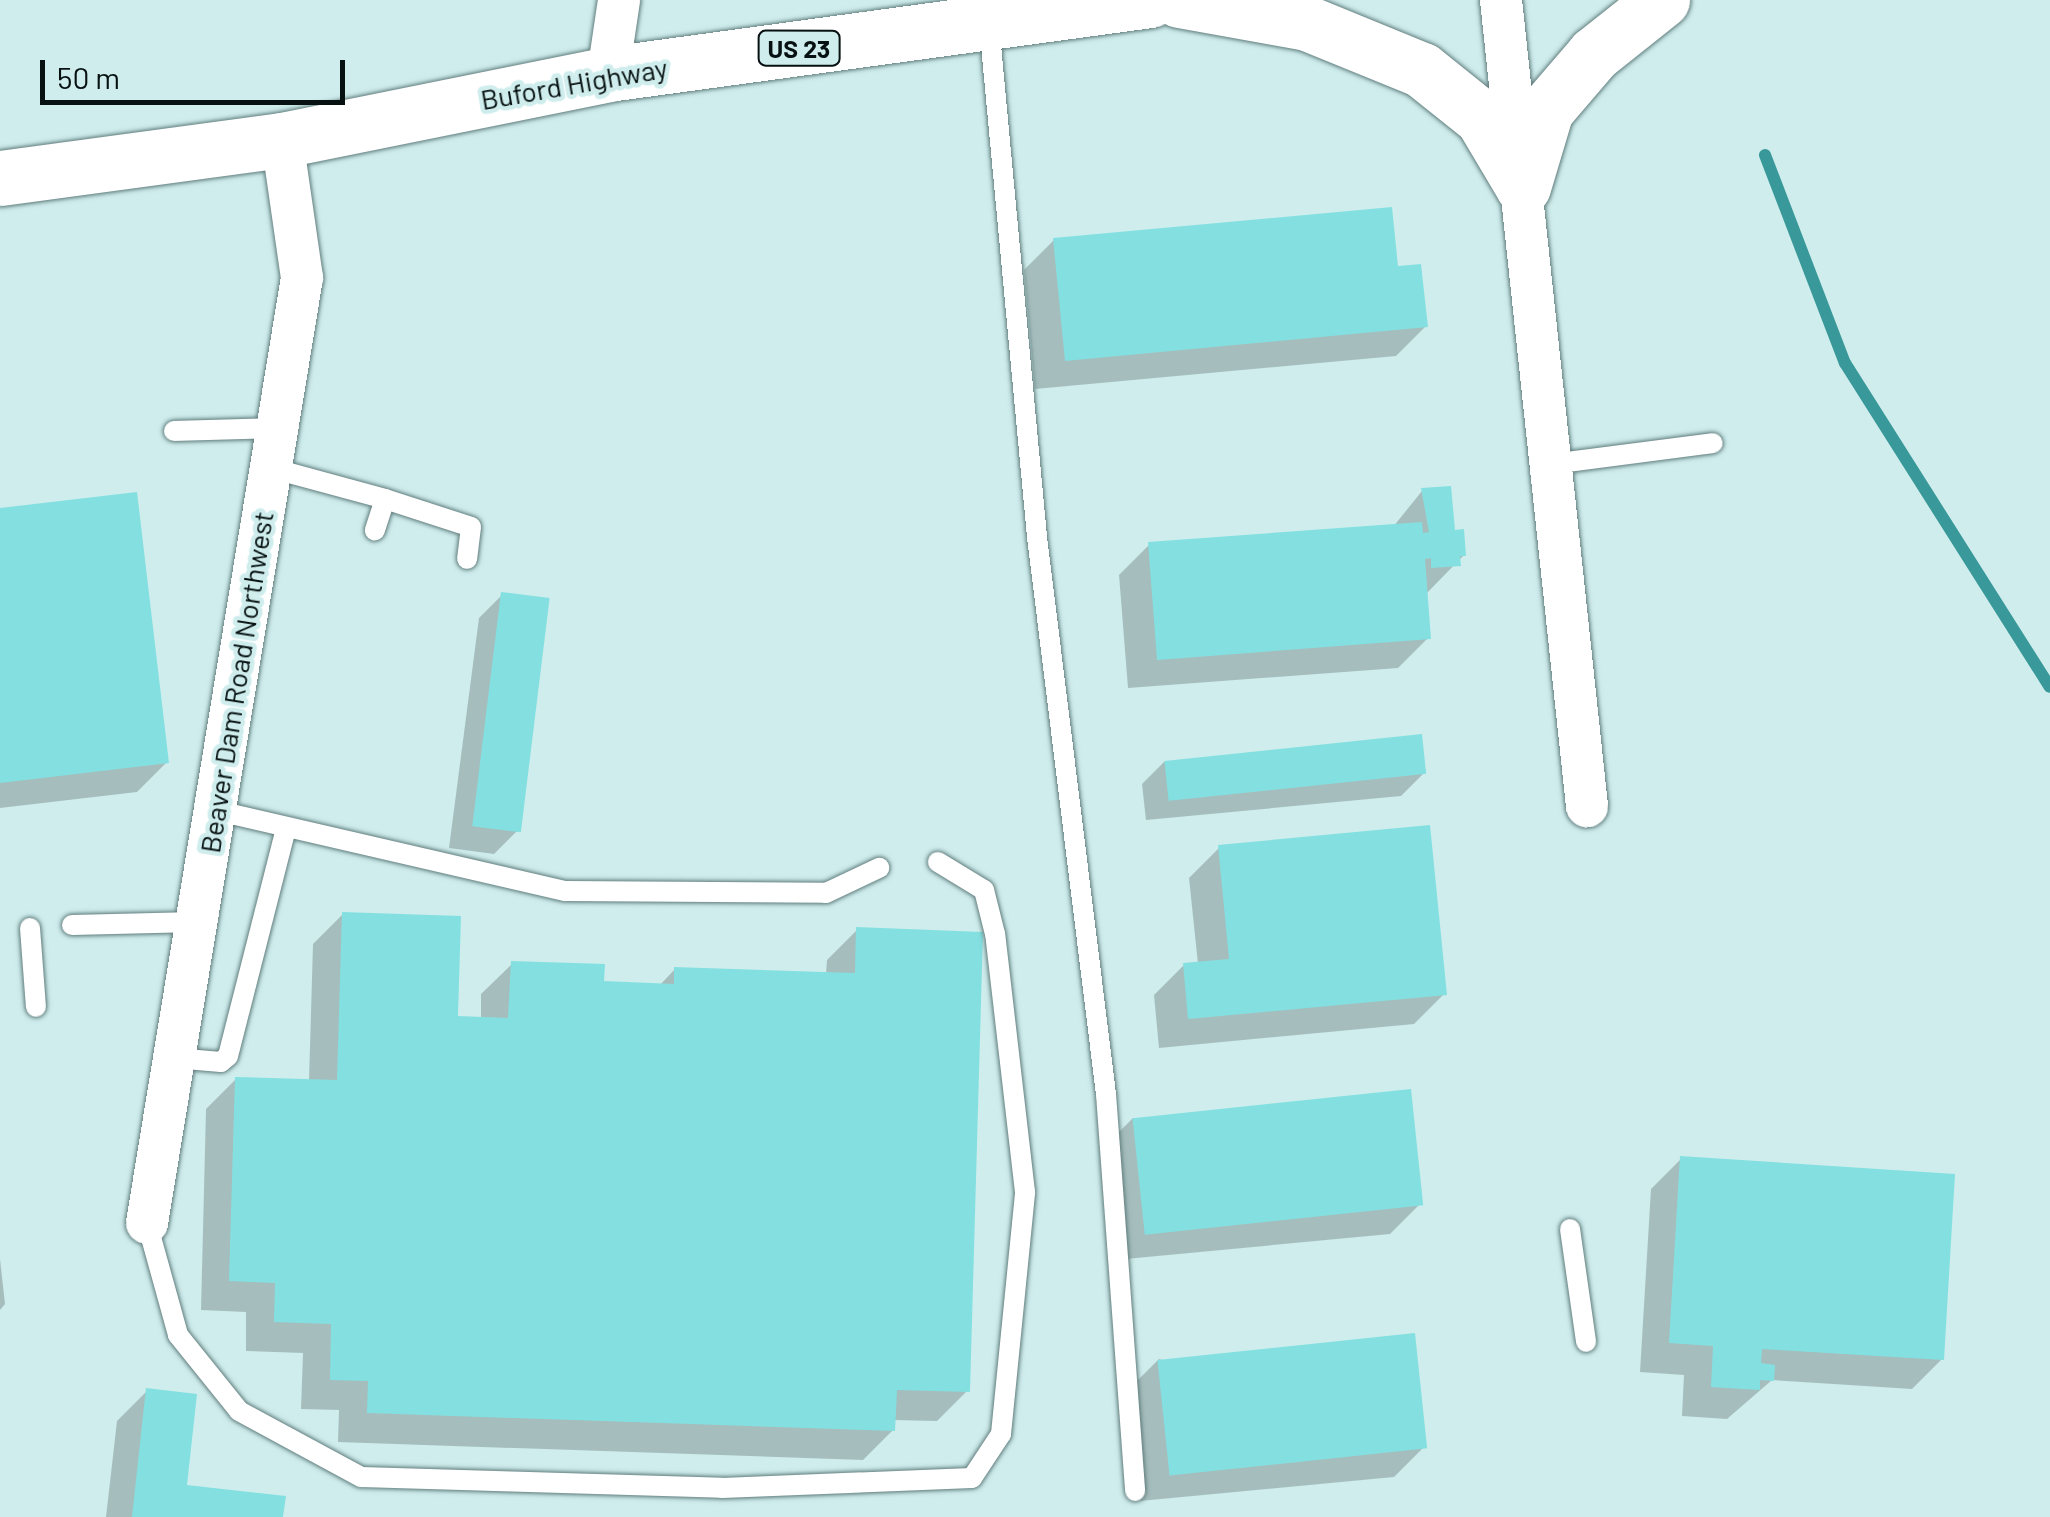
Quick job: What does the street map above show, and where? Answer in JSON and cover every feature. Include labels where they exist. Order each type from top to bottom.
[{"type":"main road","name":"Buford Highway","points":[[0,178],[282,140],[608,74],[1150,0]]},
{"type":"main road","points":[[1179,0],[1307,23],[1422,70],[1482,118],[1523,186]]},
{"type":"main road","points":[[1523,186],[1546,110],[1594,54],[1662,0]]},
{"type":"street","points":[[608,74],[619,0]]},
{"type":"street","points":[[1501,0],[1587,806]]},
{"type":"street","name":"Beaver Dam Road Northwest","points":[[147,1223],[302,278],[282,140]]},
{"type":"lane","points":[[989,22],[1036,537],[1106,1094],[1135,1490]]},
{"type":"lane","points":[[174,431],[274,448],[385,499],[471,527],[467,559]]},
{"type":"lane","points":[[1552,464],[1713,443]]},
{"type":"lane","points":[[375,530],[385,499]]},
{"type":"lane","points":[[214,810],[565,891],[826,893],[880,868]]},
{"type":"lane","points":[[174,1058],[221,1062],[228,1056],[286,829]]},
{"type":"lane","points":[[147,1223],[178,1336],[239,1411],[361,1477],[722,1488],[972,1478],[1001,1434],[1025,1192],[995,934],[984,890],[938,862]]},
{"type":"lane","points":[[72,925],[196,922]]},
{"type":"lane","points":[[30,928],[36,1006]]},
{"type":"lane","points":[[1570,1229],[1586,1342]]},
{"type":"building","points":[[1392,207],[1398,266],[1421,264],[1428,327],[1065,361],[1053,238]]},
{"type":"building","points":[[1451,486],[1455,530],[1464,529],[1466,556],[1460,556],[1461,566],[1431,568],[1431,558],[1425,559],[1431,639],[1157,660],[1148,542],[1422,522],[1423,533],[1429,532],[1421,488]]},
{"type":"building","points":[[137,492],[169,763],[0,783],[0,508]]},
{"type":"building","points":[[501,592],[550,598],[521,832],[472,826]]},
{"type":"building","points":[[1422,734],[1426,774],[1169,801],[1164,761]]},
{"type":"building","points":[[1430,825],[1447,995],[1188,1019],[1183,963],[1229,959],[1218,845]]},
{"type":"building","points":[[342,912],[461,916],[458,1016],[508,1018],[511,961],[605,964],[604,981],[674,984],[674,967],[855,973],[856,927],[983,932],[970,1392],[897,1390],[895,1431],[367,1413],[368,1381],[330,1380],[331,1324],[274,1322],[275,1283],[229,1281],[235,1077],[337,1080]]},
{"type":"building","points":[[1411,1089],[1423,1205],[1145,1235],[1133,1118]]},
{"type":"building","points":[[1680,1156],[1955,1174],[1944,1360],[1762,1349],[1761,1363],[1775,1365],[1774,1381],[1760,1380],[1760,1390],[1711,1387],[1713,1346],[1669,1343]]},
{"type":"building","points":[[1415,1333],[1427,1448],[1170,1475],[1157,1360]]},
{"type":"building","points":[[146,1388],[197,1394],[187,1485],[286,1496],[283,1517],[132,1517]]},
{"type":"waterway","points":[[1765,155],[1845,363],[2050,687]]}]
